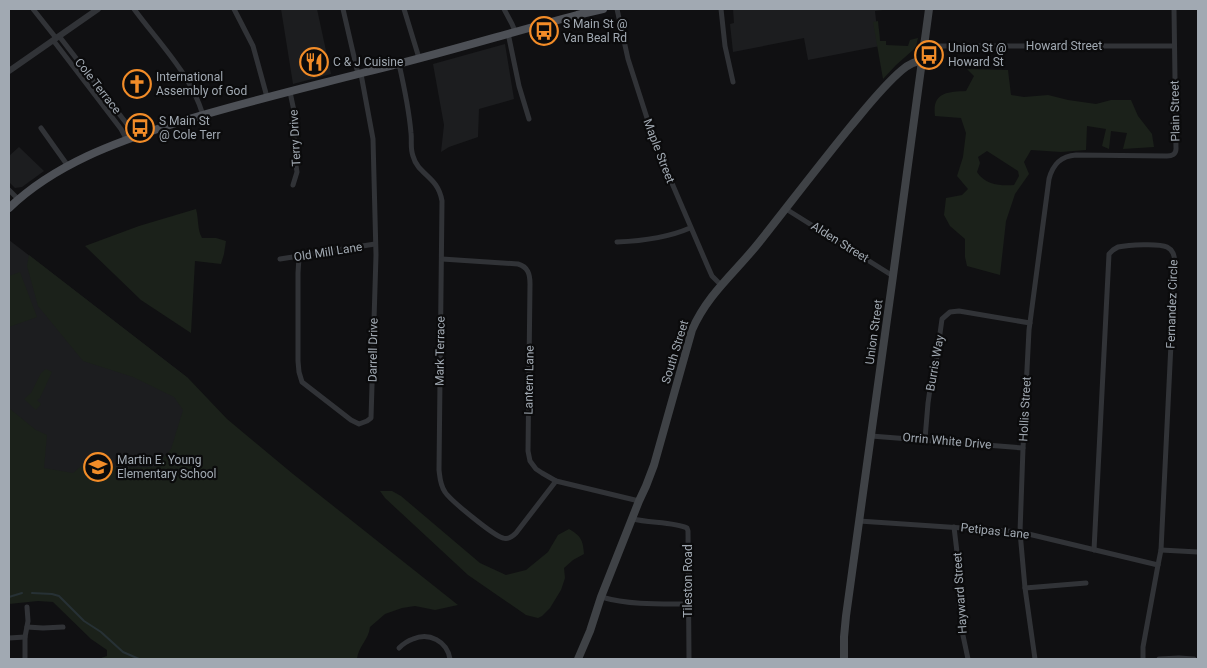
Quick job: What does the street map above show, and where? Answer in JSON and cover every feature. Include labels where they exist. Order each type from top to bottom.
[{"type":"main road","points":[[9,208],[42,181],[68,166],[131,138],[203,114],[399,64],[511,32],[602,9]]},
{"type":"main road","name":"Union Street","points":[[844,659],[844,628],[929,9]]},
{"type":"main road","name":"South Street","points":[[578,659],[654,465],[692,330],[704,306],[756,247],[830,152],[884,88],[906,66],[922,61]]},
{"type":"street","name":"Cole Terrace","points":[[33,9],[130,128],[131,138]]},
{"type":"street","points":[[9,71],[98,9]]},
{"type":"street","points":[[134,9],[184,74],[197,96],[203,114]]},
{"type":"street","points":[[234,9],[253,46],[267,97]]},
{"type":"street","name":"Darrell Drive","points":[[299,257],[298,362],[302,382],[351,420],[359,424],[367,421],[371,418],[375,244],[373,139],[360,74],[343,9]]},
{"type":"street","points":[[404,9],[419,58]]},
{"type":"street","points":[[504,9],[511,21],[519,86],[530,119]]},
{"type":"street","name":"Maple Street","points":[[618,9],[628,59],[656,146],[710,272],[721,285]]},
{"type":"street","points":[[722,9],[726,46],[733,82]]},
{"type":"street","name":"Plain Street","points":[[1058,162],[1064,157],[1076,155],[1168,156],[1174,154],[1176,149],[1174,9]]},
{"type":"street","name":"Cole Terrace","points":[[56,38],[121,129],[131,138]]},
{"type":"street","name":"Howard Street","points":[[924,46],[1174,46]]},
{"type":"street","name":"Mark Terrace","points":[[399,64],[411,131],[413,156],[417,165],[436,183],[442,197],[439,470],[441,484],[452,500],[492,532],[506,539],[516,533],[556,481]]},
{"type":"street","name":"Terry Drive","points":[[290,92],[294,111],[294,152],[297,172],[293,185]]},
{"type":"street","points":[[41,128],[68,166]]},
{"type":"street","name":"Hollis Street","points":[[1035,659],[1025,588],[1020,532],[1023,448],[1030,322],[1050,178],[1058,162]]},
{"type":"street","points":[[9,190],[18,200]]},
{"type":"street","name":"Alden Street","points":[[786,208],[893,276]]},
{"type":"street","points":[[617,242],[654,238],[690,228]]},
{"type":"street","name":"Old Mill Lane","points":[[280,259],[375,244]]},
{"type":"street","name":"Fernandez Circle","points":[[1094,550],[1109,254],[1118,247],[1162,245],[1172,250],[1174,261],[1161,550],[1143,647],[1143,659]]},
{"type":"street","name":"Lantern Lane","points":[[442,259],[518,264],[528,270],[530,275],[528,454],[532,464],[536,469],[556,481],[639,501]]},
{"type":"street","name":"Burris Way","points":[[925,439],[928,403],[942,319],[950,312],[959,311],[1030,322]]},
{"type":"street","name":"Orrin White Drive","points":[[871,436],[1023,448]]},
{"type":"street","name":"Tileston Road","points":[[632,519],[678,525],[687,528],[689,659]]},
{"type":"street","name":"Petipas Lane","points":[[859,521],[1020,532],[1158,565]]},
{"type":"street","name":"Hayward Street","points":[[954,527],[959,569],[961,626],[968,659]]},
{"type":"street","points":[[1161,550],[1198,552]]},
{"type":"street","points":[[1025,588],[1086,583]]},
{"type":"street","points":[[601,597],[632,603],[688,604]]},
{"type":"street","points":[[25,659],[25,637],[28,618],[26,607]]},
{"type":"street","points":[[27,626],[43,628],[63,627]]},
{"type":"street","points":[[399,648],[408,641],[425,636],[440,641],[446,646],[450,659]]},
{"type":"street","points":[[9,638],[25,637]]},
{"type":"street","points":[[1159,659],[1194,659]]},
{"type":"shaded area","points":[[281,9],[317,9],[331,74],[293,84]]},
{"type":"shaded area","points":[[733,9],[883,9],[875,11],[880,46],[808,60],[804,38],[733,52],[730,24],[734,23]]},
{"type":"shaded area","points":[[878,21],[880,41],[886,41],[886,45],[908,46],[910,40],[918,38],[913,50],[883,79],[873,22]]},
{"type":"shaded area","points":[[505,44],[514,99],[479,109],[478,137],[449,147],[441,152],[444,125],[433,64]]},
{"type":"shaded area","points":[[967,69],[1008,70],[1011,95],[1024,97],[1048,95],[1096,104],[1111,100],[1131,100],[1138,116],[1152,134],[1154,147],[1123,149],[1127,133],[1111,131],[1109,149],[1102,146],[1106,129],[1087,126],[1086,150],[1061,152],[1031,150],[1024,162],[1029,174],[1015,194],[1006,221],[1000,275],[967,266],[965,239],[950,226],[944,215],[946,198],[962,195],[968,189],[957,176],[963,157],[966,133],[961,118],[935,116],[936,102],[938,98],[947,93],[966,91],[974,76]],"holes":[[[987,151],[1018,171],[1019,176],[1014,185],[999,185],[989,182],[984,180],[977,172],[980,163],[978,157]]]},
{"type":"shaded area","points":[[19,147],[44,171],[22,187],[15,188],[9,182],[9,156]]},
{"type":"shaded area","points":[[196,209],[199,231],[202,238],[216,238],[226,241],[221,264],[195,261],[191,333],[141,300],[85,246],[139,226]]},
{"type":"shaded area","name":"Martin E. Young Elementary School","points":[[9,240],[188,378],[186,556],[9,590]]},
{"type":"shaded area","points":[[29,255],[188,378],[227,419],[458,605],[435,610],[415,606],[385,614],[370,627],[357,659],[98,659],[107,656],[107,650],[91,639],[53,602],[38,601],[9,604],[9,405],[10,409],[36,430],[47,435],[44,468],[73,473],[85,463],[102,463],[117,468],[155,467],[171,449],[183,410],[174,397],[133,377],[83,361],[38,306],[27,266]]},
{"type":"shaded area","points":[[20,272],[37,317],[9,327],[9,276]]},
{"type":"shaded area","points":[[46,369],[52,372],[40,398],[37,400],[41,404],[36,410],[24,399],[31,393],[41,373]]},
{"type":"shaded area","points":[[380,491],[392,491],[401,496],[480,563],[506,575],[526,570],[548,552],[558,535],[569,529],[581,539],[584,554],[564,568],[565,578],[561,590],[550,608],[538,618],[526,615],[468,575],[385,498]]},
{"type":"waterway","points":[[9,597],[22,593]]},
{"type":"waterway","points":[[32,593],[59,596],[84,621],[101,632],[123,652],[139,659]]},
{"type":"place","name":"S Main St @ Van Beal Rd","points":[[544,31]]},
{"type":"place","name":"Union St @ Howard St","points":[[929,55]]},
{"type":"place","name":"C & J Cuisine","points":[[314,62]]},
{"type":"place","name":"International Assembly of God","points":[[137,84]]},
{"type":"place","name":"S Main St @ Cole Terr","points":[[140,128]]},
{"type":"place","name":"Martin E. Young Elementary School","points":[[98,467]]}]
